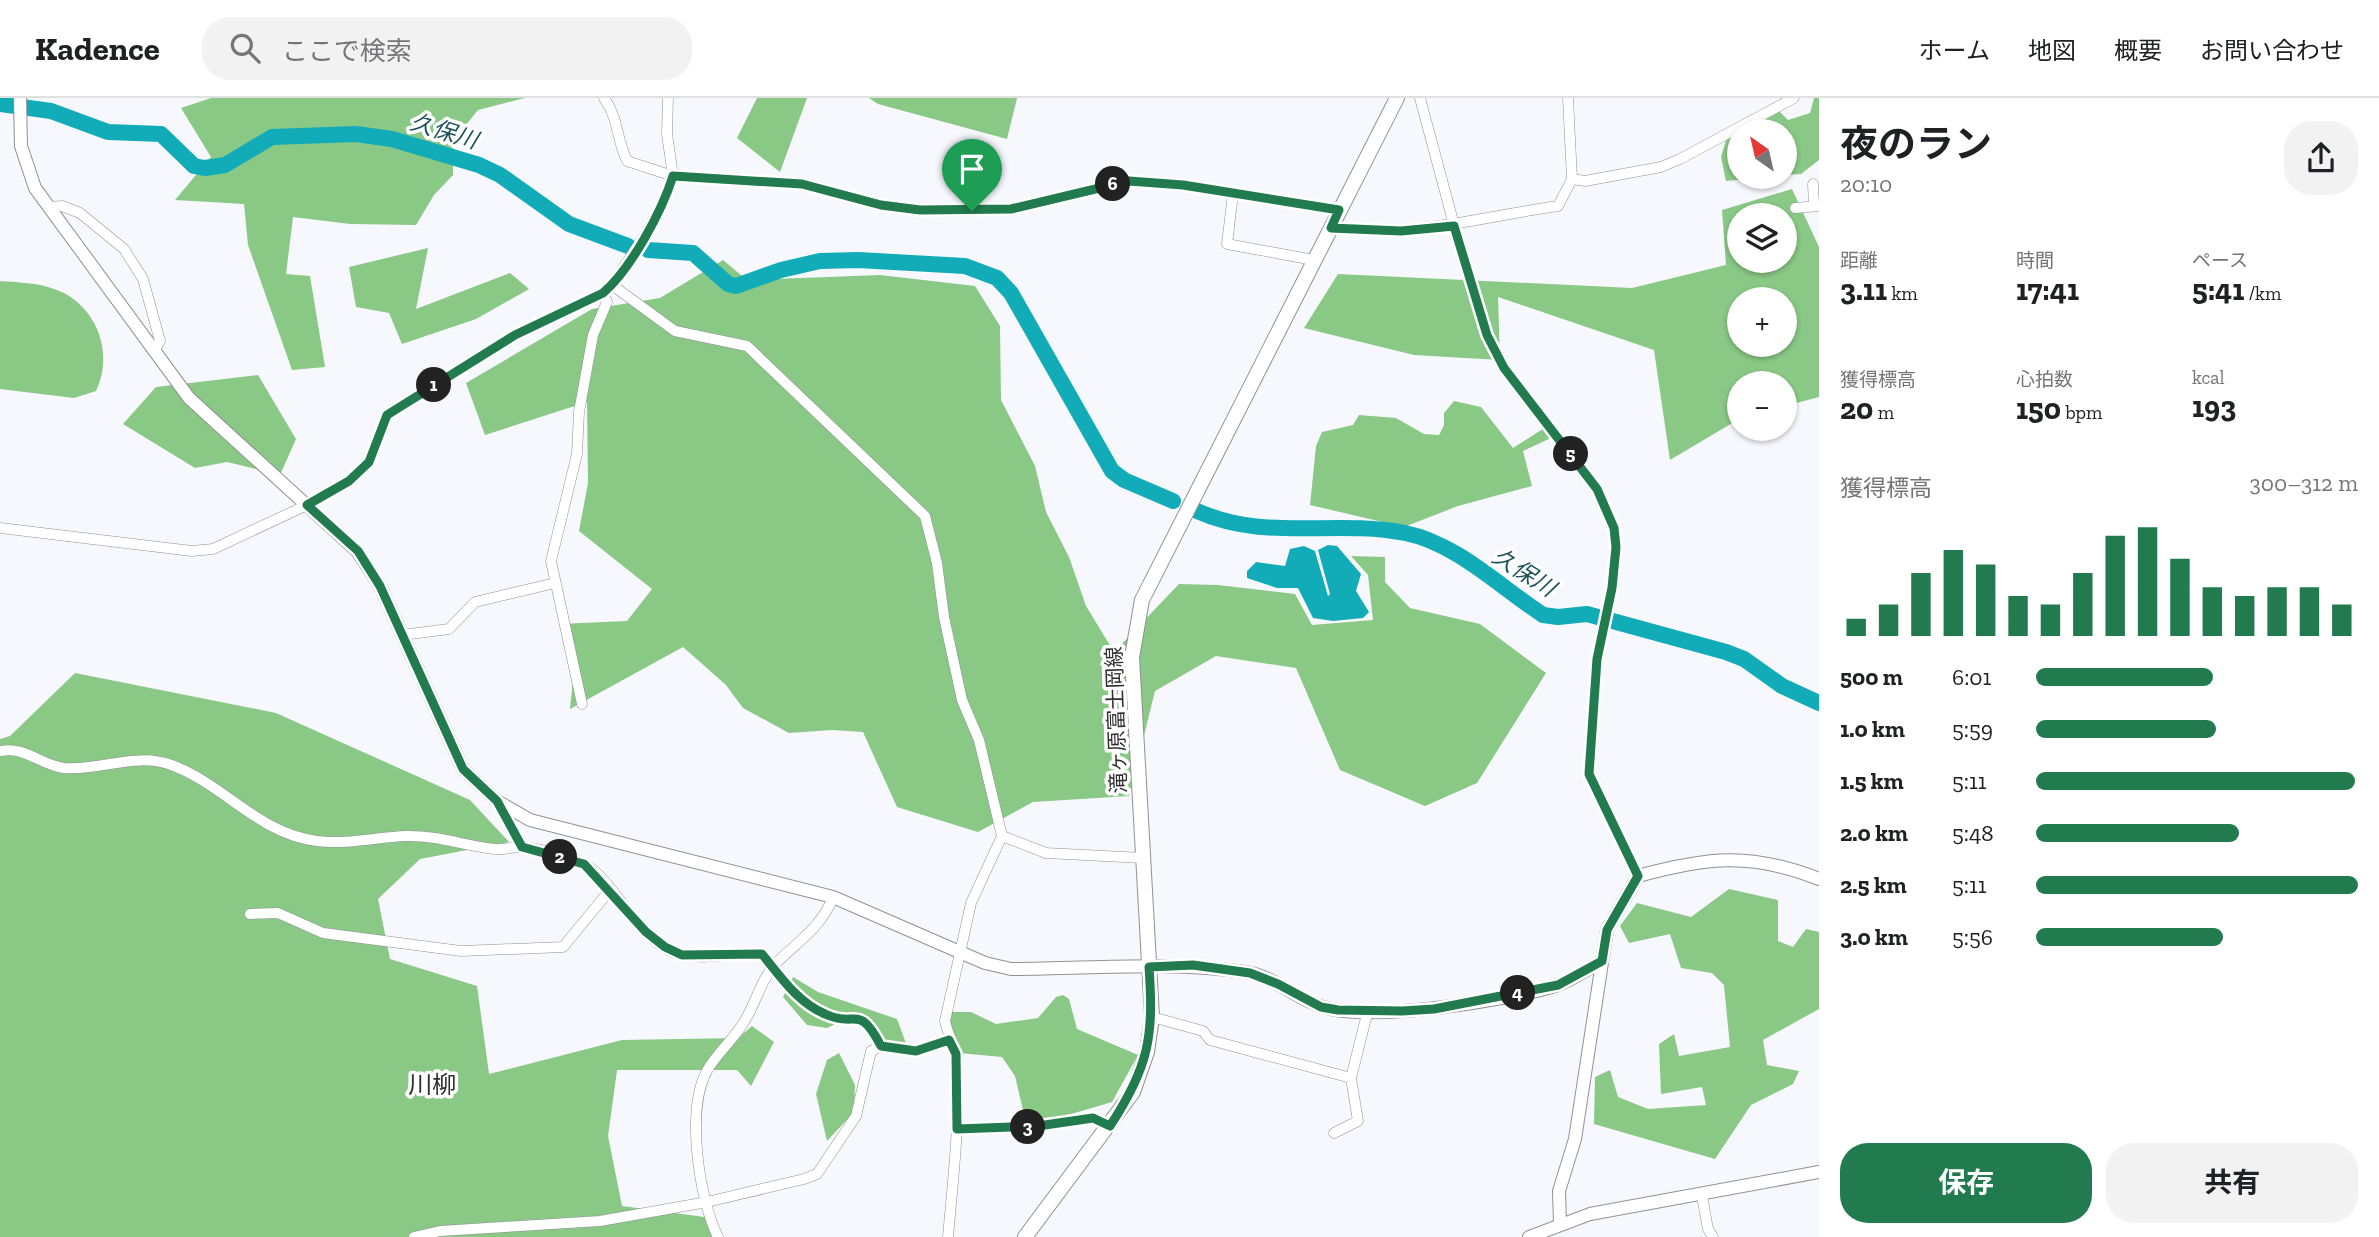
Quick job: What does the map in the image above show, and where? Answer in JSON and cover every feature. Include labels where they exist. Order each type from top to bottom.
[{"type":"main road","name":"滝ヶ原富士岡線","points":[[1025,1237],[1133,1092],[1140,1073],[1152,1017],[1132,657],[1139,611],[1153,573],[1397,98]]},
{"type":"street","points":[[604,98],[616,115],[620,146],[627,161],[673,176],[802,184],[889,207],[930,210],[1011,209],[1129,181],[1183,185],[1339,210]]},
{"type":"street","points":[[0,528],[192,551],[213,549],[307,505],[349,481],[369,462],[381,425],[393,410],[515,335],[603,293],[612,285],[645,234],[673,176],[668,144],[668,98]]},
{"type":"street","points":[[1420,98],[1454,226],[1487,335],[1504,368],[1583,470],[1606,506],[1616,547],[1608,611],[1597,659],[1589,774],[1638,876]]},
{"type":"street","points":[[1331,228],[1401,231],[1454,226],[1558,206],[1572,179],[1568,98]]},
{"type":"street","points":[[1572,179],[1584,181],[1661,167],[1794,98]]},
{"type":"street","points":[[20,100],[19,118],[27,167],[35,188],[154,351],[207,418],[358,551],[380,586],[463,769],[497,801],[530,820],[833,897],[959,951],[1011,969],[1193,965],[1250,973],[1270,980],[1321,1007],[1368,1010],[1434,1009],[1536,990],[1558,985],[1602,961]]},
{"type":"street","points":[[1797,208],[1816,206],[1813,184]]},
{"type":"street","points":[[1233,194],[1227,244],[1314,260]]},
{"type":"street","points":[[49,207],[62,206],[80,213],[124,249],[143,279],[160,341],[154,351]]},
{"type":"street","points":[[612,285],[675,331],[747,346],[925,516],[937,563],[944,617],[962,700],[979,740],[1002,836],[971,903],[945,1021],[949,1040],[956,1054],[957,1129],[948,1237]]},
{"type":"street","points":[[582,704],[551,561],[577,454],[579,412],[593,335],[607,302],[603,293]]},
{"type":"street","points":[[402,635],[449,629],[475,603],[555,583]]},
{"type":"street","points":[[0,751],[13,748],[32,754],[54,766],[69,768],[135,759],[172,765],[200,779],[286,836],[309,840],[354,841],[408,836],[439,838],[496,849],[522,847],[584,864],[646,932],[665,947],[682,955],[762,954],[803,1001],[827,1016],[859,1017],[870,1024],[881,1046]]},
{"type":"street","points":[[497,801],[522,847]]},
{"type":"street","points":[[1002,836],[1046,853],[1143,858]]},
{"type":"street","points":[[1638,876],[1739,858],[1787,866],[1819,879]]},
{"type":"street","points":[[1560,1224],[1559,1191],[1575,1139],[1607,930],[1638,876]]},
{"type":"street","points":[[250,914],[278,913],[323,933],[461,951],[563,947],[610,890]]},
{"type":"street","points":[[718,1237],[707,1202],[695,1114],[701,1086],[707,1069],[743,1024],[773,967],[805,938],[829,909],[833,897]]},
{"type":"street","points":[[1334,1133],[1358,1121],[1351,1078],[1368,1010]]},
{"type":"street","points":[[1152,1017],[1203,1031],[1210,1040],[1351,1078]]},
{"type":"street","points":[[414,1237],[440,1231],[600,1221],[707,1202],[804,1180],[817,1174],[856,1116],[871,1051],[881,1046],[916,1051],[949,1040]]},
{"type":"street","points":[[957,1129],[1038,1126],[1093,1118],[1110,1126]]},
{"type":"street","points":[[1534,1236],[1590,1214],[1702,1196],[1819,1172]]},
{"type":"street","points":[[1702,1196],[1708,1228],[1713,1237]]},
{"type":"green space","points":[[211,98],[525,98],[478,110],[453,141],[453,175],[434,195],[416,225],[350,224],[293,217],[286,274],[310,276],[325,367],[292,370],[248,245],[244,204],[175,200],[211,157],[181,108]]},
{"type":"green space","points":[[757,98],[807,98],[780,172],[737,138]]},
{"type":"green space","points":[[869,98],[1017,98],[1007,139],[878,104]]},
{"type":"green space","points":[[1814,98],[1819,98],[1819,160],[1797,174],[1797,119],[1791,119],[1810,113]]},
{"type":"green space","points":[[1777,109],[1787,119],[1757,119]]},
{"type":"green space","points":[[1727,137],[1727,181],[1726,181],[1721,157]]},
{"type":"green space","points":[[1792,189],[1819,247],[1819,397],[1797,403],[1797,371],[1727,371],[1727,426],[1670,460],[1654,350],[1498,297],[1500,360],[1414,355],[1304,328],[1338,274],[1632,288],[1726,265],[1722,210],[1727,208],[1727,273],[1797,273],[1797,203],[1745,203]]},
{"type":"green space","points":[[428,248],[416,309],[510,273],[529,289],[476,319],[402,344],[389,313],[356,307],[349,267]]},
{"type":"green space","points":[[723,260],[747,280],[880,275],[975,286],[1000,326],[1001,400],[1035,466],[1046,512],[1069,557],[1086,606],[1114,652],[1179,584],[1218,585],[1295,594],[1312,625],[1373,620],[1368,575],[1351,556],[1385,557],[1385,582],[1410,608],[1480,624],[1546,673],[1477,783],[1425,806],[1340,770],[1296,668],[1216,656],[1155,691],[1129,796],[1033,802],[978,832],[897,807],[863,732],[832,730],[789,733],[743,708],[726,685],[683,647],[570,709],[572,654],[559,624],[627,621],[652,589],[579,531],[588,483],[587,402],[485,435],[466,383],[592,309],[660,298]]},
{"type":"green space","points":[[0,281],[48,287],[69,296],[91,317],[102,346],[101,376],[96,391],[74,398],[0,389]]},
{"type":"green space","points":[[258,375],[296,439],[280,475],[227,462],[195,468],[123,424],[156,387]]},
{"type":"green space","points":[[1454,401],[1481,407],[1513,448],[1549,425],[1551,438],[1523,451],[1532,486],[1458,506],[1404,527],[1310,505],[1316,446],[1322,432],[1353,425],[1359,415],[1396,418],[1424,434],[1439,435],[1444,425],[1444,413]]},
{"type":"green space","points":[[75,673],[276,713],[470,800],[509,842],[420,859],[378,899],[390,959],[477,986],[489,1074],[622,1040],[738,1038],[752,1026],[774,1042],[751,1086],[737,1070],[617,1070],[608,1136],[622,1206],[712,1218],[713,1237],[0,1237],[0,739],[10,736]]},
{"type":"green space","points":[[1729,889],[1778,900],[1778,941],[1793,947],[1806,929],[1819,932],[1819,1009],[1763,1040],[1767,1065],[1799,1071],[1793,1084],[1751,1105],[1715,1159],[1594,1124],[1595,1077],[1610,1070],[1618,1097],[1648,1109],[1706,1105],[1702,1087],[1661,1094],[1659,1044],[1674,1034],[1679,1056],[1730,1047],[1724,985],[1712,973],[1681,968],[1670,934],[1629,943],[1620,926],[1637,903],[1691,917]]},
{"type":"green space","points":[[793,977],[818,992],[897,1019],[907,1046],[885,1042],[849,1017],[827,1028],[807,1025],[783,997]]},
{"type":"green space","points":[[1063,995],[1069,999],[1077,1029],[1138,1055],[1112,1102],[1027,1127],[1015,1076],[1002,1057],[959,1053],[946,1018],[952,1012],[971,1012],[996,1024],[1038,1018],[1056,997]]},
{"type":"green space","points":[[839,1053],[855,1085],[854,1112],[827,1141],[816,1094],[827,1060]]},
{"type":"water","points":[[1328,545],[1337,546],[1361,574],[1356,591],[1369,612],[1363,618],[1333,621],[1313,618],[1298,588],[1277,588],[1247,578],[1247,571],[1256,562],[1285,566],[1290,549],[1304,546],[1315,551],[1328,596],[1330,594],[1318,550]]},
{"type":"waterway","name":"久保川","points":[[0,104],[51,111],[108,132],[161,134],[194,166],[205,168],[225,165],[272,137],[356,134],[392,139],[479,165],[500,175],[569,224],[628,246]]},
{"type":"waterway","name":"久保川","points":[[648,250],[693,253],[728,284],[736,286],[781,270],[820,261],[858,260],[965,266],[997,278],[1011,293],[1112,471],[1124,480],[1173,501]]},
{"type":"waterway","name":"久保川","points":[[1197,511],[1248,526],[1378,529],[1424,538],[1460,556],[1543,615],[1558,617],[1587,614],[1726,652],[1744,659],[1782,686],[1819,703]]},
{"type":"district","name":"川柳","points":[[432,1084]]},
{"type":"route","points":[[673,176],[802,184],[897,208],[972,211],[1011,209],[1129,181],[1183,185],[1339,210],[1331,228],[1401,231],[1454,226],[1487,335],[1504,368],[1597,489],[1614,528],[1616,547],[1612,588],[1597,659],[1589,774],[1638,876],[1607,930],[1602,961],[1558,985],[1434,1009],[1402,1011],[1338,1010],[1321,1007],[1262,976],[1250,973],[1193,965],[1149,967],[1152,1017],[1147,1052],[1133,1092],[1110,1126],[1093,1118],[1038,1126],[957,1129],[956,1054],[949,1040],[916,1051],[881,1046],[870,1024],[859,1017],[827,1016],[803,1001],[762,954],[682,955],[665,947],[646,932],[584,864],[522,847],[497,801],[463,769],[380,586],[358,551],[307,505],[349,481],[369,462],[381,425],[387,415],[399,406],[515,335],[603,293],[612,285],[645,234],[668,192],[673,176]]}]
